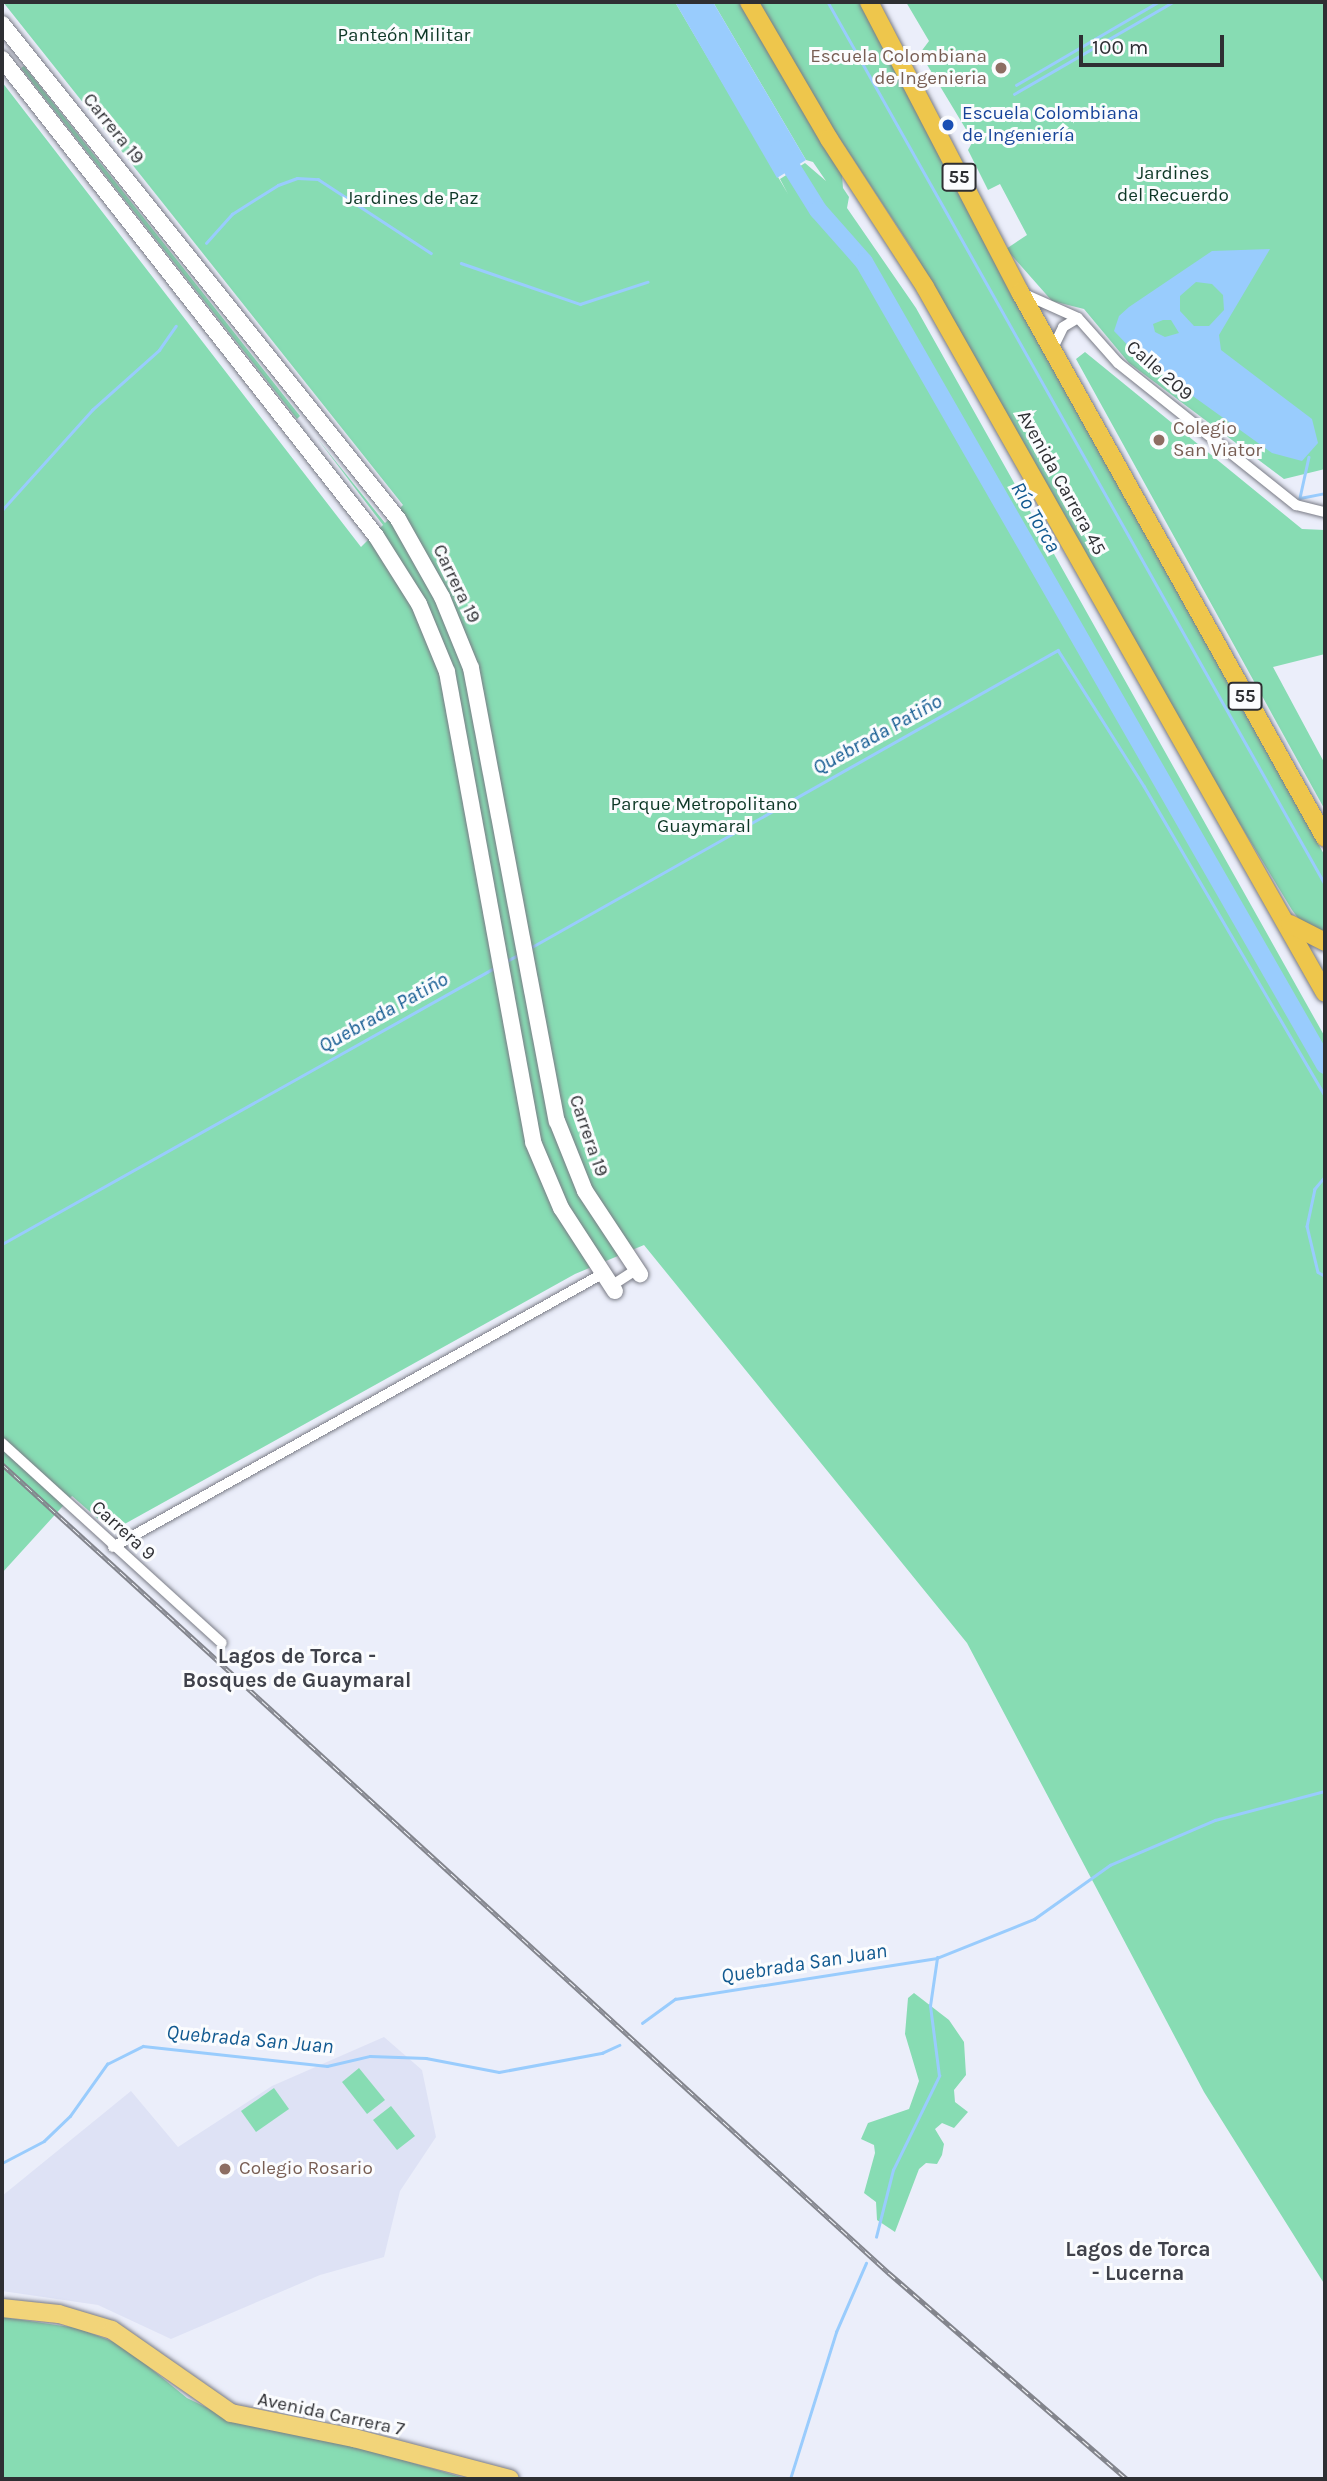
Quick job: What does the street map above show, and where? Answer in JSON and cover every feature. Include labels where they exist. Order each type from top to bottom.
[{"type":"highway","name":"Avenida Carrera 45","points":[[749,2],[829,139],[925,287],[1325,993]]},
{"type":"highway","name":"55","points":[[869,2],[1020,292],[1325,838]]},
{"type":"highway","points":[[1284,920],[1311,939],[1325,943]]},
{"type":"main road","name":"Carrera 19","points":[[2,24],[398,519],[442,597],[471,668],[557,1121],[585,1191],[638,1272]]},
{"type":"main road","points":[[2,59],[376,536],[419,604],[447,672],[533,1142],[561,1208],[609,1284]]},
{"type":"main road","name":"Avenida Carrera 7","points":[[2,2308],[59,2314],[113,2330],[210,2401],[250,2420],[354,2438],[510,2479]]},
{"type":"street","name":"Calle 209","points":[[1020,292],[1078,318],[1126,369],[1285,496],[1309,511],[1325,512]]},
{"type":"street","points":[[1052,350],[1063,327],[1078,318]]},
{"type":"street","points":[[113,1547],[609,1284],[638,1272]]},
{"type":"street","name":"Carrera 9","points":[[2,1443],[113,1547],[222,1643]]},
{"type":"shaded area","name":"Colegio Rosario","points":[[384,2037],[422,2070],[436,2137],[400,2191],[384,2257],[320,2275],[171,2339],[98,2305],[2,2291],[2,2196],[131,2091],[178,2147],[272,2086]]},
{"type":"green space","name":"Parque Metropolitano Guaymaral","points":[[3,2],[675,2],[788,194],[780,179],[805,163],[826,181],[813,162],[806,160],[713,2],[739,2],[842,175],[843,188],[849,197],[847,208],[916,308],[1325,1037],[1325,2285],[1204,2092],[967,1643],[644,1245],[575,1274],[112,1531],[72,1496],[2,1573],[2,82],[361,547],[383,525],[317,438],[385,523],[403,505]]},
{"type":"green space","points":[[758,2],[860,2],[1001,275],[1325,856],[1325,938],[1304,926],[1292,910],[1195,750],[913,250],[813,98]]},
{"type":"green space","name":"Jardines del Recuerdo","points":[[906,2],[1325,2],[1325,469],[1284,479],[1129,363],[1084,309],[1052,301],[1006,249],[1027,235],[1000,184],[988,190],[968,150],[973,141],[920,53],[929,41]]},
{"type":"green space","points":[[24,66],[300,416],[297,419],[21,68]]},
{"type":"green space","name":"Colegio San Viator","points":[[1085,352],[1302,529],[1325,530],[1325,654],[1273,667],[1325,764],[1325,810],[1076,359]]},
{"type":"green space","points":[[914,1993],[949,2020],[964,2042],[966,2075],[954,2090],[955,2102],[968,2112],[954,2128],[942,2123],[935,2129],[944,2144],[942,2155],[937,2164],[926,2163],[919,2169],[895,2232],[877,2220],[876,2202],[864,2193],[875,2153],[874,2145],[861,2139],[868,2123],[909,2109],[919,2081],[905,2034],[908,1998]]},
{"type":"green space","points":[[359,2068],[385,2100],[367,2114],[342,2082]]},
{"type":"green space","points":[[274,2088],[289,2109],[256,2132],[241,2111]]},
{"type":"green space","points":[[391,2106],[415,2136],[397,2150],[373,2120]]},
{"type":"green space","points":[[2,2317],[77,2328],[122,2345],[187,2398],[224,2416],[351,2445],[468,2479],[2,2479]]},
{"type":"water","points":[[675,2],[713,2],[806,160],[777,178]]},
{"type":"water","points":[[1270,249],[1219,335],[1221,350],[1312,419],[1318,443],[1302,461],[1272,453],[1140,358],[1114,331],[1119,316],[1129,307],[1212,251]],"holes":[[[1196,282],[1212,284],[1223,295],[1224,310],[1209,326],[1194,326],[1180,311],[1180,296]],[[1171,320],[1179,333],[1165,337],[1155,332],[1153,324]]]},
{"type":"waterway","points":[[828,2],[1325,884]]},
{"type":"waterway","points":[[1016,85],[1158,2]]},
{"type":"waterway","points":[[1014,94],[1173,2]]},
{"type":"waterway","name":"Río Torca","points":[[780,149],[818,210],[864,262],[1325,1065]]},
{"type":"waterway","points":[[206,243],[232,214],[278,185],[297,178],[318,179],[431,253]]},
{"type":"waterway","points":[[461,263],[580,304],[647,282]]},
{"type":"waterway","points":[[2,510],[92,410],[159,350],[176,326]]},
{"type":"waterway","points":[[1309,457],[1300,498],[1325,493]]},
{"type":"waterway","name":"Quebrada Patiño","points":[[530,948],[1058,650],[1144,786],[1325,1096]]},
{"type":"waterway","name":"Quebrada Patiño","points":[[505,962],[518,955]]},
{"type":"waterway","name":"Quebrada Patiño","points":[[2,1244],[496,967]]},
{"type":"waterway","name":"Quebrada Patiño","points":[[1325,1177],[1315,1189],[1307,1226],[1318,1272],[1325,1276]]},
{"type":"waterway","name":"Quebrada San Juan","points":[[642,2023],[675,1999],[937,1958],[1034,1919],[1110,1865],[1215,1820],[1325,1791]]},
{"type":"waterway","name":"Quebrada San Juan","points":[[876,2237],[893,2170],[939,2076],[930,2006],[937,1958]]},
{"type":"waterway","name":"Quebrada San Juan","points":[[2,2163],[44,2141],[70,2116],[107,2064],[143,2046],[327,2066],[370,2056],[426,2058],[499,2072],[602,2053],[619,2045]]},
{"type":"waterway","name":"Quebrada San Juan","points":[[790,2479],[836,2332],[866,2263]]},
{"type":"railway","points":[[2,1464],[889,2273],[1127,2479]]},
{"type":"place","name":"Escuela Colombiana de Ingenieria","points":[[1001,68]]},
{"type":"place","name":"Escuela Colombiana de Ingeniería","points":[[948,125]]},
{"type":"place","name":"Colegio San Viator","points":[[1159,440]]},
{"type":"place","name":"Colegio Rosario","points":[[225,2169]]},
{"type":"district","name":"Lagos de Torca - Bosques de Guaymaral","points":[[297,1668]]},
{"type":"district","name":"Lagos de Torca - Lucerna","points":[[1138,2261]]},
{"type":"park label","name":"Panteón Militar","points":[[404,36]]},
{"type":"park label","name":"Jardines de Paz","points":[[412,199]]}]
